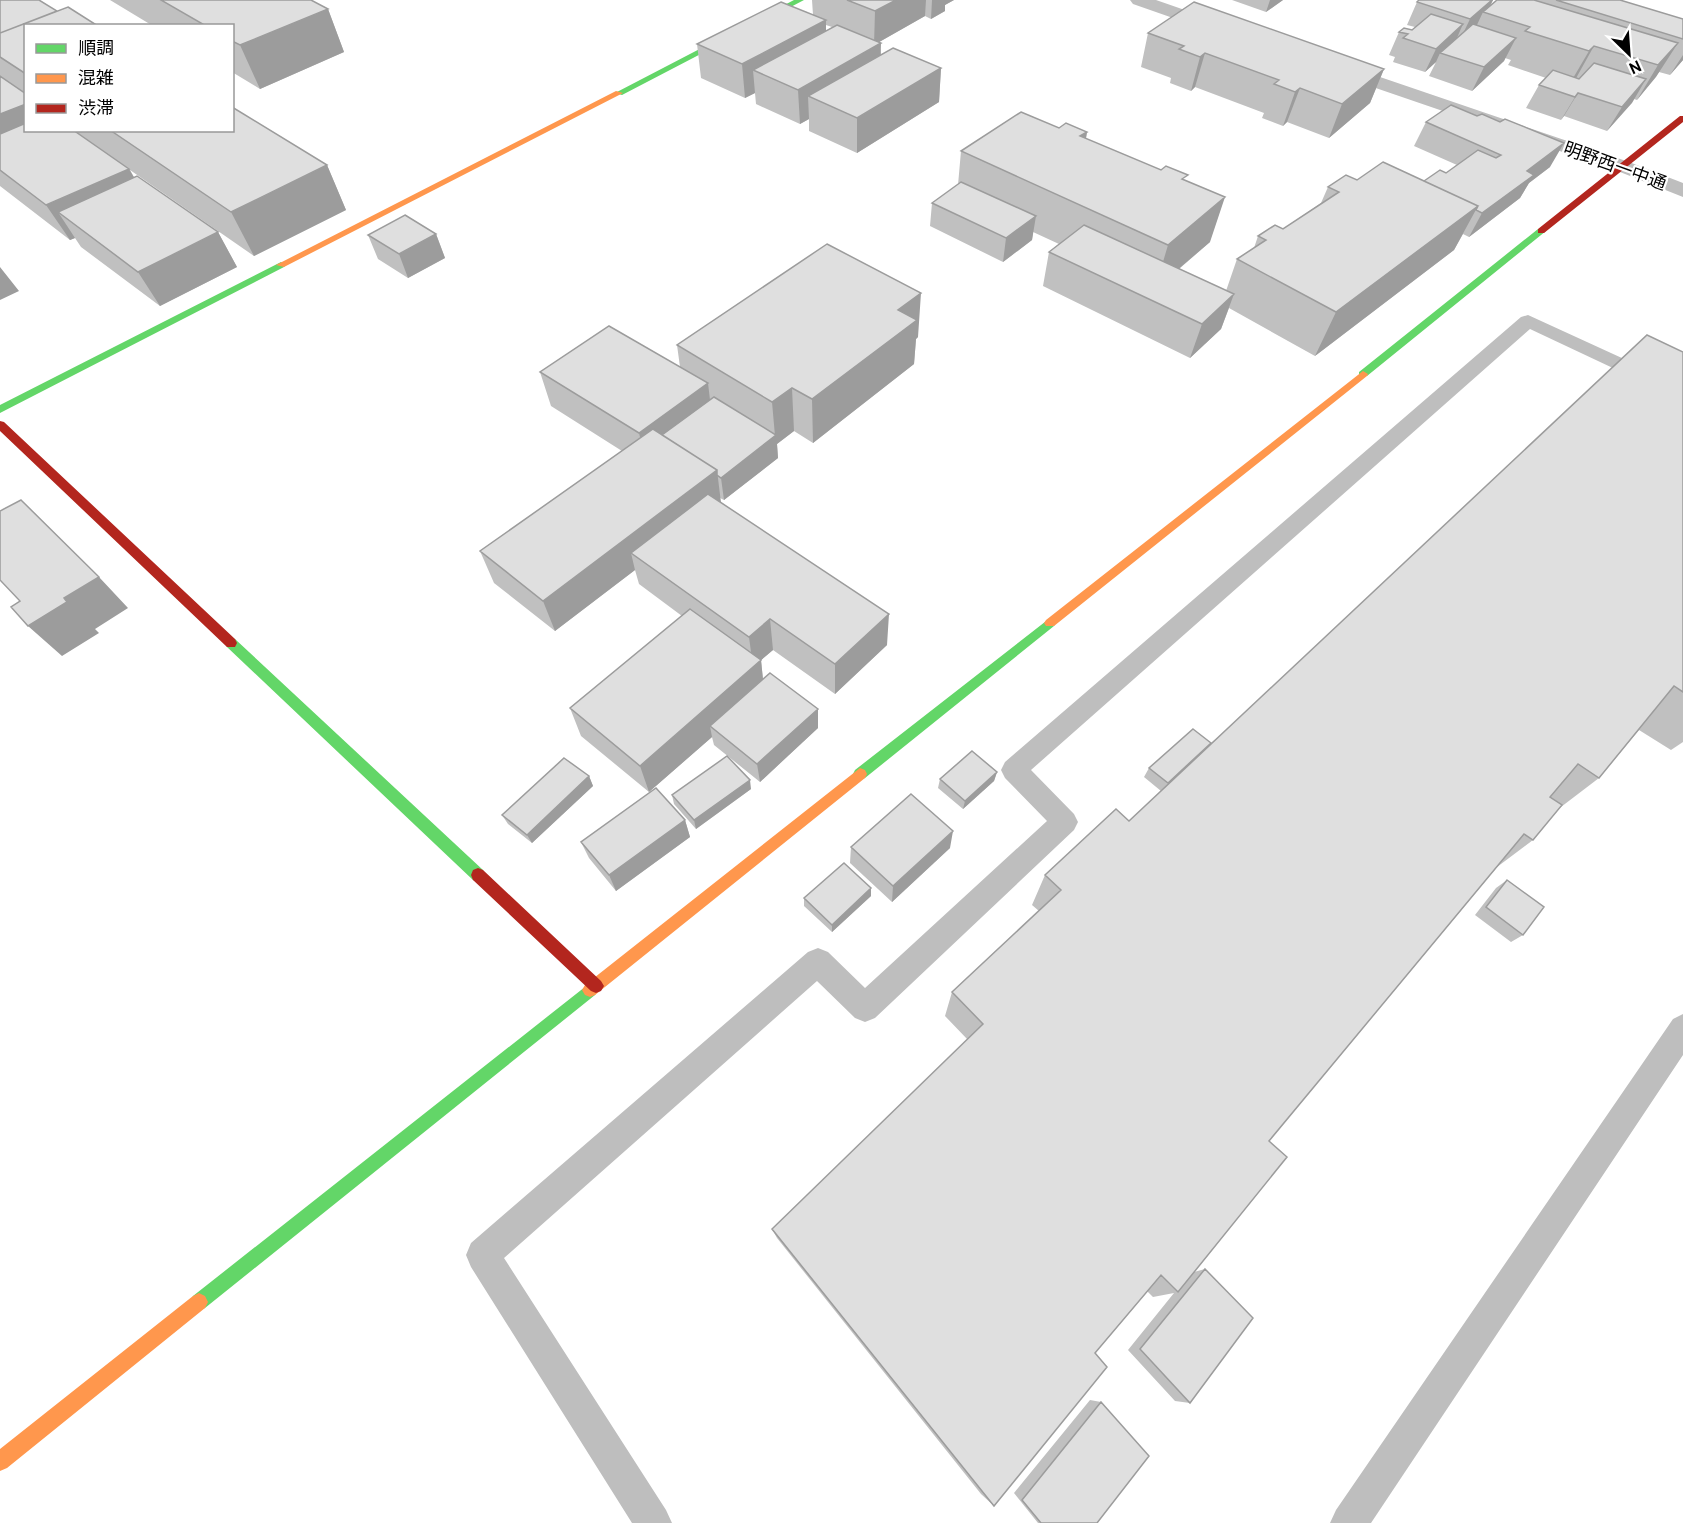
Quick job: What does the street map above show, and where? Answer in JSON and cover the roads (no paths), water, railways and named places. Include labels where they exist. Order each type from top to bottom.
[{"type":"street","points":[[0,410],[800,0]]},
{"type":"street","points":[[1139,0],[1240,35]]},
{"type":"street","name":"明野西一中通","points":[[1319,62],[1622,166],[1683,191]]},
{"type":"street","points":[[0,1461],[1683,118]]},
{"type":"street","points":[[0,425],[596,986]]},
{"type":"lane","points":[[652,1523],[483,1255],[818,962],[865,1008],[1065,822],[1014,770],[1528,321],[1683,394]]},
{"type":"lane","points":[[1349,1523],[1683,1029]]}]
